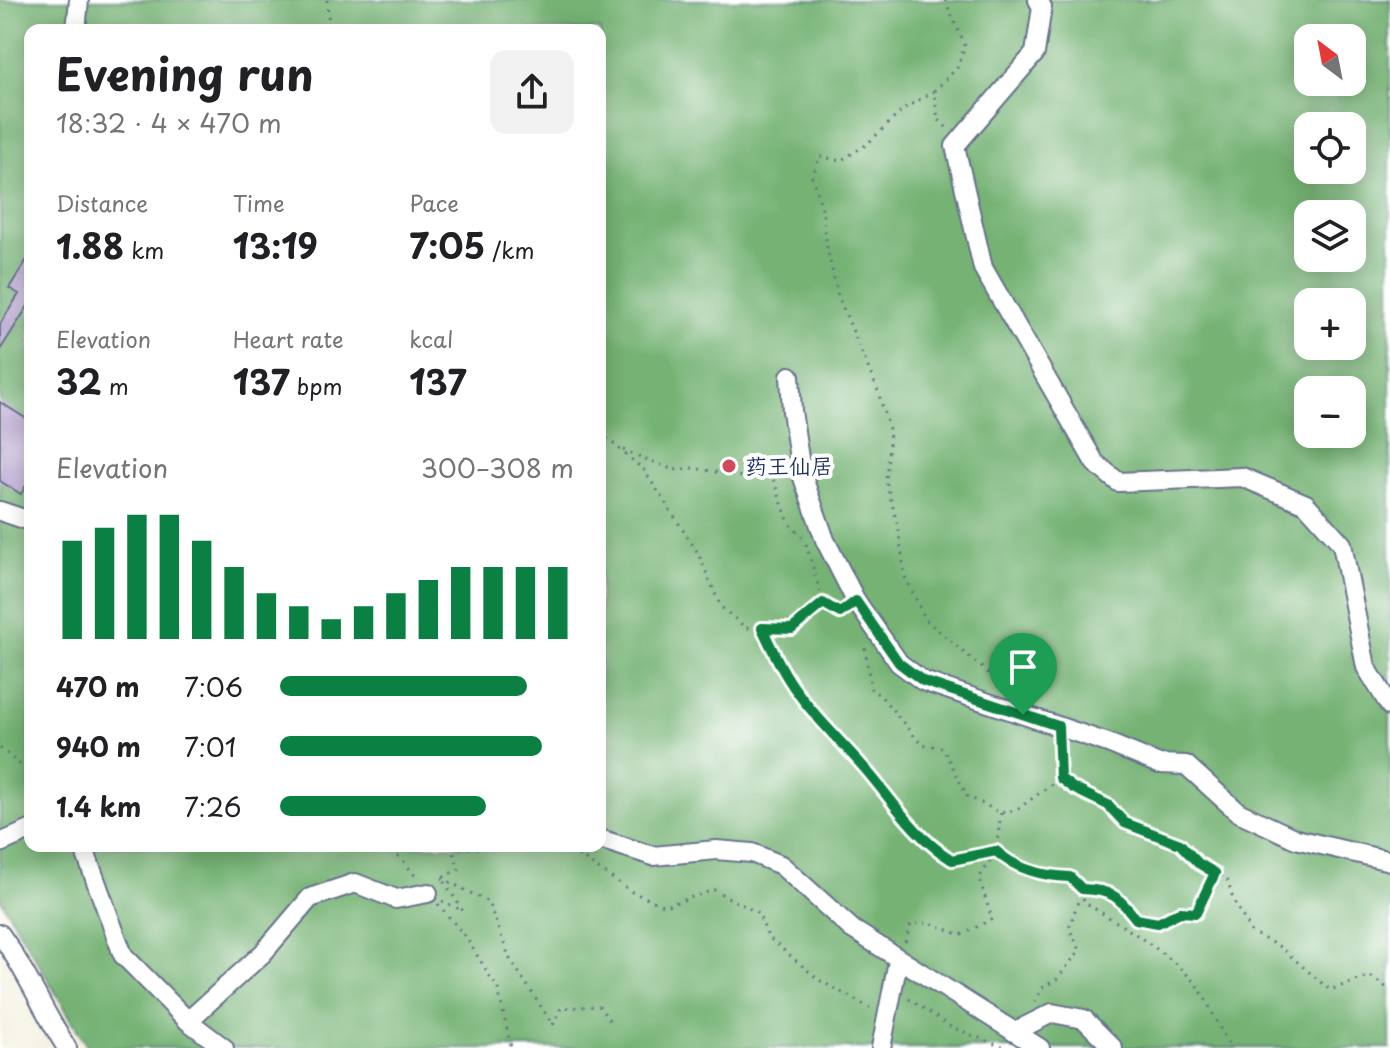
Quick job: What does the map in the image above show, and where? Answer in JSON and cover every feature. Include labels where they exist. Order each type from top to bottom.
[{"type":"street","points":[[77,24],[79,0]]},
{"type":"street","points":[[1038,0],[1042,7],[1035,53],[955,146],[983,268],[1095,463],[1118,482],[1242,477],[1306,504],[1342,544],[1366,667],[1390,706]]},
{"type":"street","points":[[790,376],[801,472],[825,540],[856,601],[899,663],[923,681],[1159,764],[1186,765],[1238,812],[1296,839],[1390,861]]},
{"type":"street","points":[[0,511],[24,519]]},
{"type":"street","points":[[0,843],[24,833]]},
{"type":"street","points":[[606,841],[653,856],[716,850],[752,853],[781,865],[852,929],[1009,1040],[1040,1048]]},
{"type":"street","points":[[85,852],[123,955],[188,1021],[224,1048]]},
{"type":"street","points":[[188,1021],[263,953],[310,898],[355,883],[396,899],[428,893]]},
{"type":"street","points":[[0,934],[23,966],[45,1015],[67,1048]]},
{"type":"street","points":[[881,1048],[898,961]]},
{"type":"street","points":[[1009,1040],[1052,1013],[1084,1019],[1113,1048]]},
{"type":"path","points":[[327,0],[331,24]]},
{"type":"path","points":[[945,0],[965,46],[957,68],[934,91],[904,109],[866,145],[840,161],[820,156],[812,177],[822,208],[838,296],[873,377],[890,433],[886,481],[898,527],[905,577],[926,620],[987,672],[1023,715]]},
{"type":"path","points":[[934,91],[938,119],[960,141]]},
{"type":"path","points":[[606,439],[644,470],[698,553],[721,607],[746,628],[792,629],[823,603]]},
{"type":"path","points":[[619,449],[674,470],[694,468],[742,477],[768,465],[789,523],[805,540],[823,603],[848,621]]},
{"type":"path","points":[[805,540],[825,540]]},
{"type":"path","points":[[840,613],[856,601]]},
{"type":"path","points":[[762,628],[779,664],[800,695],[869,773],[908,824],[952,860],[996,851]]},
{"type":"path","points":[[864,637],[871,690],[880,695],[921,744],[943,748],[967,796],[1001,813],[1018,809],[1060,778]]},
{"type":"path","points":[[1058,726],[1060,778]]},
{"type":"path","points":[[0,748],[24,768]]},
{"type":"path","points":[[1060,778],[1108,805],[1125,823],[1180,844],[1198,863],[1227,879],[1233,899],[1251,932],[1280,947],[1330,990],[1370,976],[1390,990]]},
{"type":"path","points":[[898,961],[911,924],[931,923],[961,935],[992,919],[979,878],[996,851],[1001,813]]},
{"type":"path","points":[[996,851],[1008,862],[1047,876],[1070,877],[1082,889],[1084,902],[1135,934],[1177,967],[1201,992],[1219,1031],[1232,1048]]},
{"type":"path","points":[[393,852],[465,936],[498,989],[511,1048]]},
{"type":"path","points":[[442,878],[459,869],[453,852]]},
{"type":"path","points":[[574,852],[632,892],[665,906],[714,890],[758,913],[768,937],[819,980],[887,1017]]},
{"type":"path","points":[[1082,889],[1102,889],[1120,898],[1136,919],[1158,923],[1180,912],[1196,913],[1215,873]]},
{"type":"path","points":[[428,893],[463,911],[442,878]]},
{"type":"path","points":[[442,878],[488,902],[510,959],[553,1025],[561,1008],[579,1006],[599,1006],[612,1024]]},
{"type":"path","points":[[1035,1002],[1042,988],[1057,979],[1080,950],[1069,928],[1082,889]]},
{"type":"path","points":[[893,986],[941,1021],[1009,1040]]},
{"type":"green space","points":[[0,0],[1390,0],[1390,1048],[88,1048],[0,898]]},
{"type":"building","points":[[24,264],[24,312],[0,350],[0,324],[19,294],[9,288]]},
{"type":"building","points":[[0,402],[24,417],[24,489],[21,494],[0,481]]},
{"type":"place","name":"药王仙居","points":[[729,466]]},
{"type":"route","points":[[856,601],[899,663],[923,681],[1023,715],[1058,726],[1060,778],[1108,805],[1125,823],[1180,844],[1198,863],[1215,873],[1196,913],[1180,912],[1158,923],[1136,919],[1120,898],[1102,889],[1082,889],[1070,877],[1047,876],[1008,862],[996,851],[952,860],[934,849],[908,824],[869,773],[800,695],[779,664],[762,628],[792,629],[823,603],[840,613],[856,601]]}]
